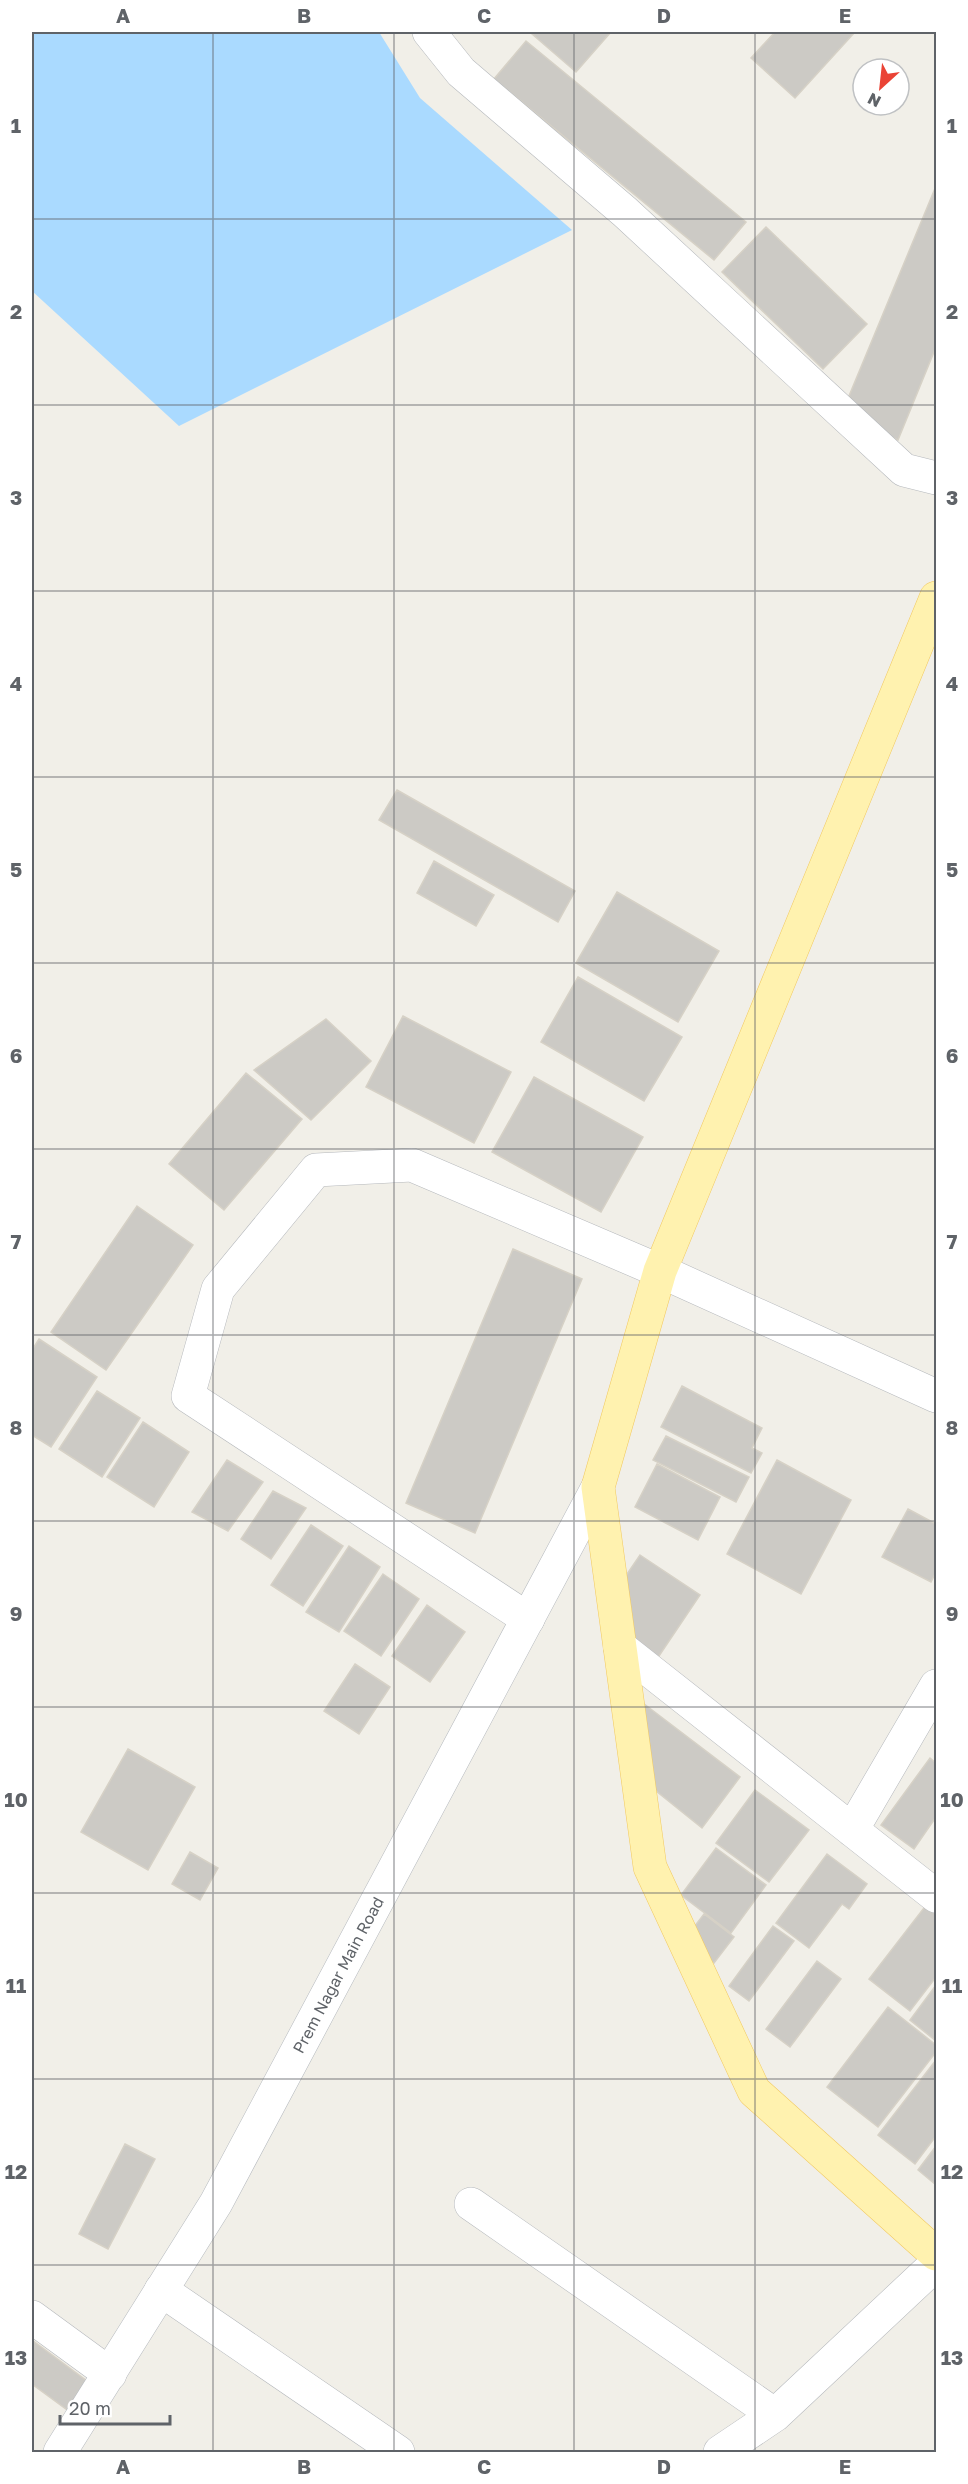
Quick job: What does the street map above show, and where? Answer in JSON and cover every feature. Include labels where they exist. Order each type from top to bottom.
[{"type":"main road","points":[[936,598],[660,1271],[598,1487],[650,1867],[754,2091],[936,2254]]},
{"type":"street","points":[[429,32],[461,72],[625,212],[904,470],[936,478]]},
{"type":"street","points":[[528,1619],[188,1396],[218,1288],[316,1170],[412,1165],[660,1271],[936,1396]]},
{"type":"street","name":"Prem Nagar Main Road","points":[[60,2452],[216,2203],[598,1487]]},
{"type":"street","points":[[620,1647],[936,1896]]},
{"type":"street","points":[[852,1830],[936,1686]]},
{"type":"street","points":[[471,2204],[775,2415]]},
{"type":"street","points":[[720,2452],[775,2415],[936,2264]]},
{"type":"street","points":[[161,2290],[398,2452]]},
{"type":"street","points":[[32,2317],[110,2374]]},
{"type":"water","points":[[32,32],[379,32],[420,98],[572,230],[179,426],[32,291]]},
{"type":"building","points":[[534,32],[611,32],[576,72],[532,34]]},
{"type":"building","points":[[775,32],[855,32],[795,98],[751,58]]},
{"type":"building","points":[[526,41],[746,222],[714,260],[494,79]]},
{"type":"building","points":[[936,186],[936,347],[898,440],[865,426],[849,396]]},
{"type":"building","points":[[766,227],[867,324],[823,369],[722,272]]},
{"type":"building","points":[[397,790],[575,891],[558,922],[379,820]]},
{"type":"building","points":[[434,861],[494,895],[476,926],[417,893]]},
{"type":"building","points":[[617,892],[719,951],[678,1022],[576,963]]},
{"type":"building","points":[[578,977],[682,1037],[644,1101],[541,1042]]},
{"type":"building","points":[[403,1016],[511,1072],[474,1143],[366,1087]]},
{"type":"building","points":[[326,1019],[371,1061],[311,1120],[254,1070]]},
{"type":"building","points":[[246,1073],[302,1119],[224,1210],[169,1164]]},
{"type":"building","points":[[534,1077],[643,1137],[601,1212],[492,1152]]},
{"type":"building","points":[[137,1206],[193,1245],[106,1370],[51,1332]]},
{"type":"building","points":[[513,1249],[582,1279],[475,1533],[406,1503]]},
{"type":"building","points":[[39,1339],[97,1377],[51,1447],[32,1435],[32,1350]]},
{"type":"building","points":[[682,1386],[762,1428],[752,1448],[762,1453],[751,1473],[661,1427]]},
{"type":"building","points":[[97,1391],[140,1418],[102,1477],[59,1449]]},
{"type":"building","points":[[143,1422],[189,1452],[154,1507],[107,1477]]},
{"type":"building","points":[[666,1436],[749,1477],[736,1502],[653,1460]]},
{"type":"building","points":[[227,1460],[263,1482],[228,1531],[192,1512]]},
{"type":"building","points":[[777,1460],[851,1500],[801,1594],[727,1554]]},
{"type":"building","points":[[657,1464],[720,1497],[698,1540],[635,1507]]},
{"type":"building","points":[[273,1491],[306,1508],[271,1559],[241,1539]]},
{"type":"building","points":[[908,1509],[936,1524],[936,1572],[931,1582],[882,1557]]},
{"type":"building","points":[[311,1525],[343,1546],[303,1606],[271,1585]]},
{"type":"building","points":[[349,1546],[380,1567],[339,1632],[306,1612]]},
{"type":"building","points":[[640,1555],[700,1595],[657,1659],[636,1646],[623,1580]]},
{"type":"building","points":[[383,1574],[419,1599],[381,1656],[344,1631]]},
{"type":"building","points":[[427,1605],[465,1632],[430,1682],[392,1656]]},
{"type":"building","points":[[355,1664],[390,1687],[359,1734],[324,1711]]},
{"type":"building","points":[[635,1697],[740,1777],[702,1828],[645,1782]]},
{"type":"building","points":[[128,1749],[195,1787],[148,1870],[81,1832]]},
{"type":"building","points":[[930,1758],[936,1763],[936,1817],[914,1849],[881,1825]]},
{"type":"building","points":[[755,1790],[809,1830],[769,1882],[716,1843]]},
{"type":"building","points":[[716,1848],[766,1885],[731,1933],[681,1895]]},
{"type":"building","points":[[190,1852],[218,1868],[200,1900],[172,1884]]},
{"type":"building","points":[[827,1854],[867,1884],[849,1909],[842,1904],[809,1948],[776,1923]]},
{"type":"building","points":[[927,1904],[936,1911],[936,1977],[910,2011],[869,1979]]},
{"type":"building","points":[[704,1914],[734,1937],[714,1963],[684,1940]]},
{"type":"building","points":[[773,1926],[794,1941],[749,2001],[729,1986]]},
{"type":"building","points":[[817,1961],[841,1979],[790,2047],[766,2029]]},
{"type":"building","points":[[936,1985],[936,2041],[910,2020]]},
{"type":"building","points":[[888,2007],[936,2045],[936,2052],[878,2127],[827,2087]]},
{"type":"building","points":[[936,2060],[936,2136],[915,2164],[878,2135]]},
{"type":"building","points":[[125,2144],[155,2159],[108,2249],[79,2234]]},
{"type":"building","points":[[936,2146],[936,2185],[918,2170]]},
{"type":"building","points":[[32,2340],[91,2384],[70,2412],[32,2384]]}]
